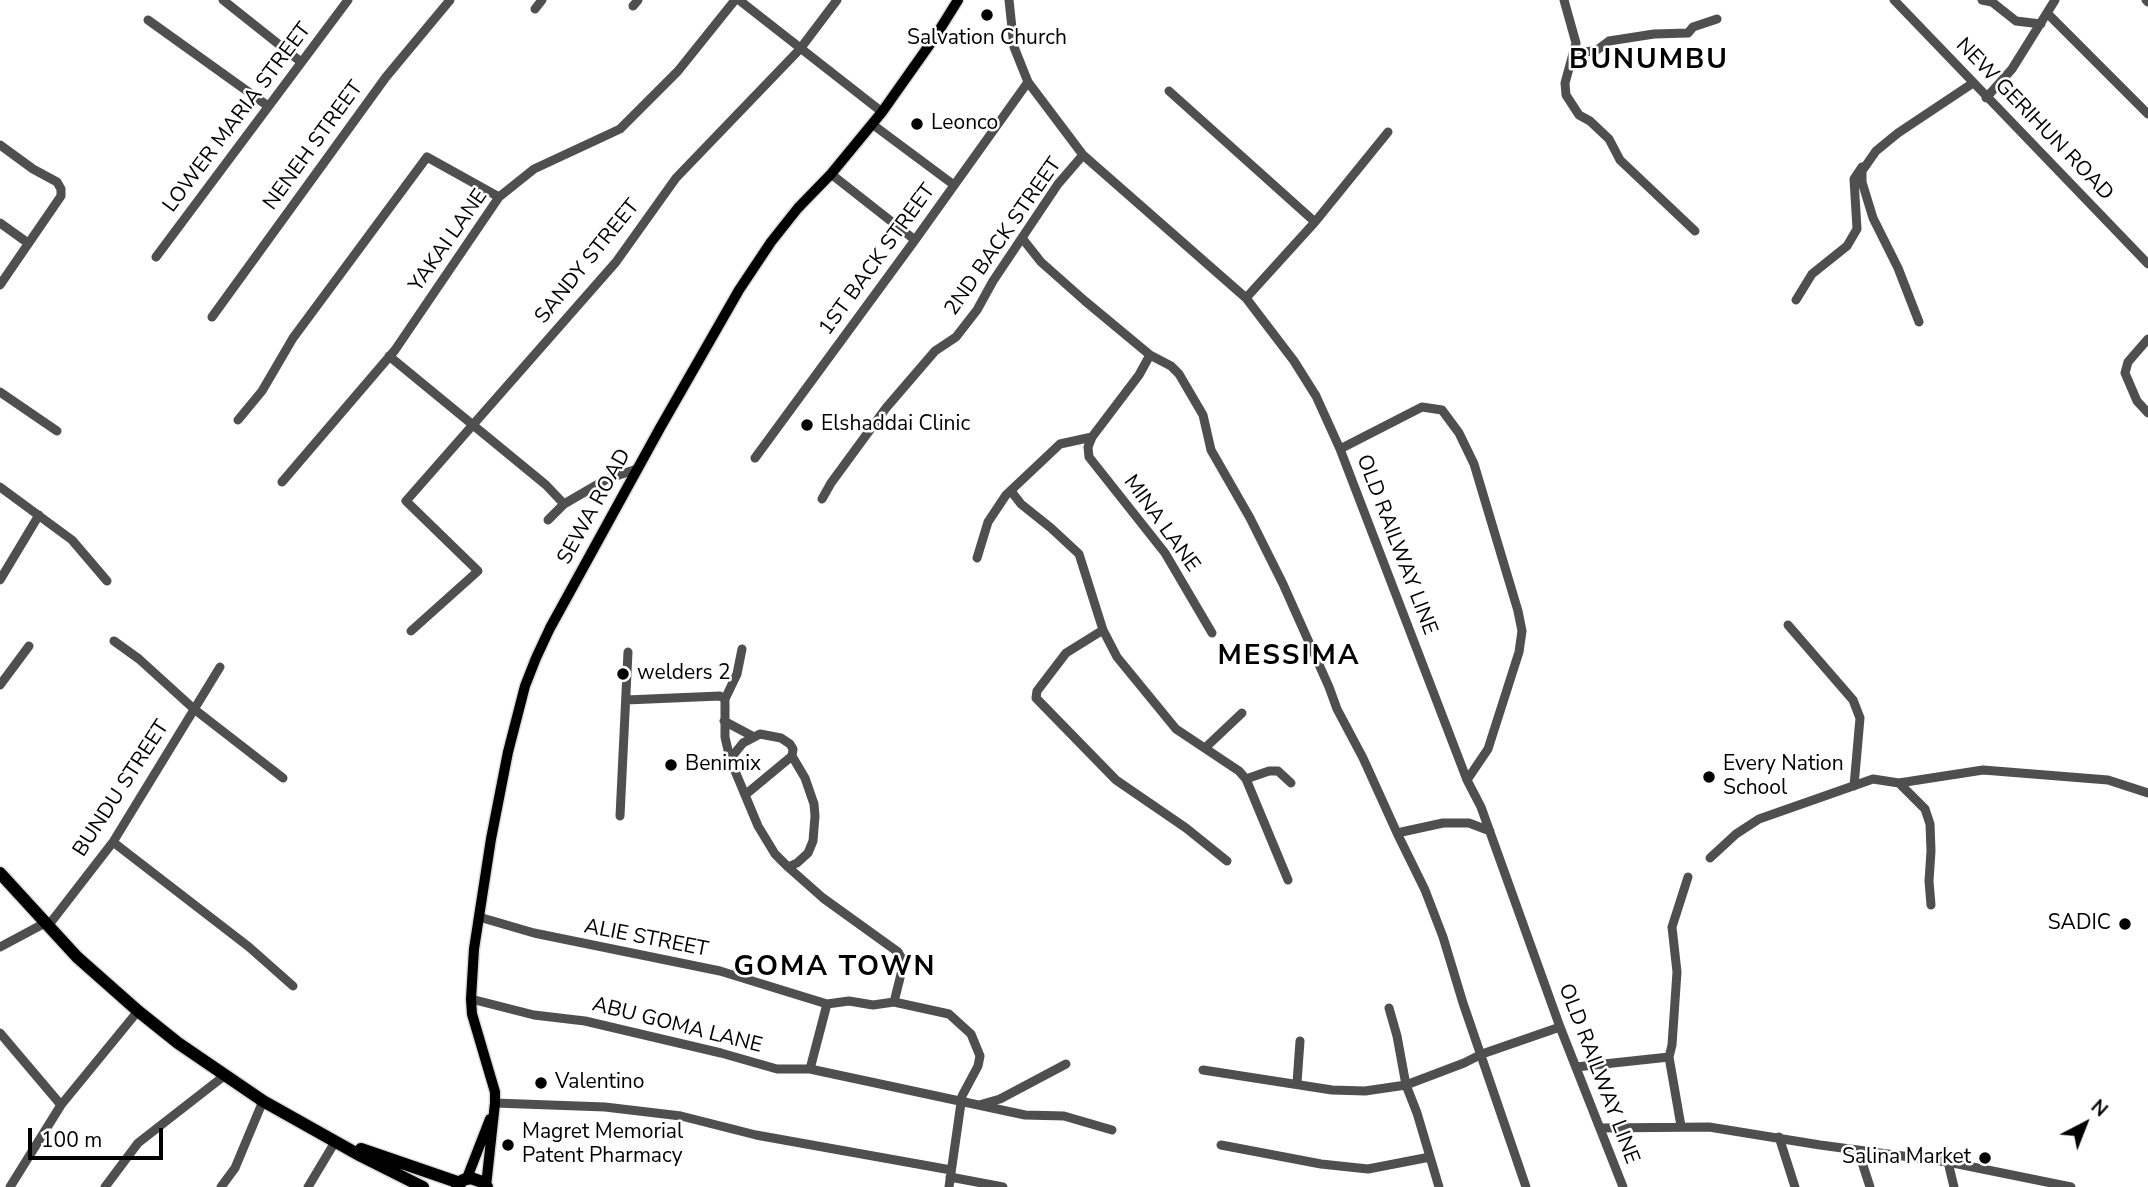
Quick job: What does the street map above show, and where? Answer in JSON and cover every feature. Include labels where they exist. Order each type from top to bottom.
[{"type":"highway","points":[[0,873],[77,957],[138,1011],[224,1076],[403,1183],[423,1187]]},
{"type":"highway","points":[[340,1144],[366,1150],[461,1183],[477,1179],[487,1186]]},
{"type":"main road","name":"SEWA ROAD","points":[[487,1186],[495,1106],[493,1086],[475,1030],[471,999],[479,917],[508,752],[525,686],[550,628],[637,470],[757,263],[798,208],[831,174],[882,112],[958,0]]},
{"type":"main road","points":[[461,1183],[495,1106]]},
{"type":"street","points":[[223,0],[301,62]]},
{"type":"street","name":"LOWER MARIA STREET","points":[[156,257],[348,0]]},
{"type":"street","points":[[535,9],[542,0]]},
{"type":"street","points":[[737,0],[882,112]]},
{"type":"street","name":"YAKAI LANE","points":[[282,482],[389,356],[499,197],[534,169],[620,129],[678,71],[737,0]]},
{"type":"street","name":"SANDY STREET","points":[[411,631],[478,571],[405,501],[616,262],[676,178],[800,49],[837,0]]},
{"type":"street","name":"OLD RAILWAY LINE","points":[[1009,0],[1014,47],[1028,82],[1083,155],[1246,298],[1308,384],[1340,449],[1467,780],[1481,807],[1560,1027],[1623,1187]]},
{"type":"street","points":[[1564,0],[1576,43],[1565,83],[1566,95],[1579,116],[1590,121],[1609,139],[1620,160],[1695,231]]},
{"type":"street","name":"NEW GERIHUN ROAD","points":[[1894,0],[2148,264]]},
{"type":"street","points":[[1982,0],[1992,2],[2016,21],[2041,24]]},
{"type":"street","points":[[1986,98],[2012,69],[2055,0]]},
{"type":"street","name":"NENEH STREET","points":[[212,317],[443,1]]},
{"type":"street","points":[[2047,13],[2148,114]]},
{"type":"street","points":[[1574,54],[1597,50],[1609,41],[1654,34],[1688,33],[1693,27],[1717,19]]},
{"type":"street","points":[[148,20],[268,106]]},
{"type":"street","name":"1ST BACK STREET","points":[[755,457],[1028,82]]},
{"type":"street","points":[[1796,300],[1812,274],[1847,246],[1857,229],[1854,179],[1867,160],[1898,133],[1973,83]]},
{"type":"street","points":[[1169,91],[1315,222]]},
{"type":"street","points":[[872,124],[954,185]]},
{"type":"street","points":[[1246,298],[1315,222],[1388,132]]},
{"type":"street","points":[[0,145],[57,182],[61,189],[61,196],[0,285]]},
{"type":"street","name":"2ND BACK STREET","points":[[822,499],[831,482],[886,408],[935,351],[956,337],[1058,184],[1083,155]]},
{"type":"street","points":[[238,420],[262,391],[293,338],[427,157],[499,197]]},
{"type":"street","points":[[1867,160],[1862,170],[1862,183],[1869,206],[1919,322]]},
{"type":"street","points":[[831,174],[915,240]]},
{"type":"street","points":[[0,223],[28,243]]},
{"type":"street","points":[[1022,238],[1041,262],[1084,301],[1150,355],[1175,370],[1203,415],[1211,450],[1250,518],[1283,584],[1337,709],[1425,890],[1526,1187]]},
{"type":"street","points":[[2148,339],[2128,362],[2125,373],[2137,401],[2148,413]]},
{"type":"street","points":[[977,558],[988,522],[1006,495],[1060,444],[1092,437],[1139,375],[1150,355]]},
{"type":"street","points":[[389,356],[546,485],[564,504]]},
{"type":"street","points":[[0,392],[57,431]]},
{"type":"street","points":[[1340,449],[1422,407],[1442,410],[1459,433],[1474,464],[1522,631],[1519,652],[1488,749],[1467,780]]},
{"type":"street","name":"MINA LANE","points":[[1092,437],[1088,447],[1089,457],[1165,553],[1212,633]]},
{"type":"street","points":[[548,520],[564,504],[607,479],[637,470]]},
{"type":"street","points":[[0,487],[72,540],[107,580]]},
{"type":"street","points":[[1012,491],[1021,505],[1079,554],[1103,630],[1117,657],[1176,729],[1246,779],[1288,880]]},
{"type":"street","points":[[0,579],[39,515]]},
{"type":"street","points":[[1788,625],[1853,700],[1860,718],[1854,786]]},
{"type":"street","points":[[1103,630],[1066,653],[1037,691],[1035,698],[1116,780],[1186,828],[1227,861]]},
{"type":"street","points":[[114,641],[139,659],[194,709],[283,778]]},
{"type":"street","points":[[0,685],[30,646]]},
{"type":"street","points":[[742,649],[737,674],[725,699],[724,721],[730,759],[744,795],[775,854],[823,898],[898,953],[904,962],[894,1002]]},
{"type":"street","points":[[620,816],[628,652]]},
{"type":"street","name":"BUNDU STREET","points":[[47,925],[113,842],[220,667]]},
{"type":"street","points":[[626,700],[720,696],[725,699]]},
{"type":"street","points":[[1205,748],[1242,713]]},
{"type":"street","points":[[724,721],[754,737]]},
{"type":"street","points":[[730,759],[743,743],[760,734],[781,738],[793,749],[792,756],[805,778],[815,816],[813,841],[808,853],[788,867]]},
{"type":"street","points":[[744,795],[792,756]]},
{"type":"street","points":[[1710,858],[1736,834],[1759,819],[1873,779],[1899,783],[1983,770],[2108,780],[2148,793]]},
{"type":"street","points":[[1246,779],[1269,771],[1278,771],[1291,783]]},
{"type":"street","points":[[1899,783],[1925,809],[1930,824],[1931,905]]},
{"type":"street","points":[[1398,833],[1443,822],[1469,823],[1490,831]]},
{"type":"street","points":[[113,842],[249,947],[293,986]]},
{"type":"street","points":[[1681,1126],[1669,1057],[1677,972],[1672,927],[1688,877]]},
{"type":"street","name":"ALIE STREET","points":[[479,917],[534,933],[720,971],[827,1004],[849,1000],[873,1005],[894,1002],[949,1014],[971,1034],[979,1056],[978,1066],[962,1096],[950,1178]]},
{"type":"street","points":[[0,947],[47,925]]},
{"type":"street","name":"ABU GOMA LANE","points":[[471,999],[534,1015],[585,1021],[777,1069],[810,1069],[1025,1115],[1065,1116],[1112,1130]]},
{"type":"street","points":[[810,1069],[827,1004]]},
{"type":"street","points":[[1389,1008],[1406,1085],[1438,1187]]},
{"type":"street","points":[[10,1187],[61,1105],[138,1011]]},
{"type":"street","points":[[1203,1070],[1332,1090],[1365,1091],[1406,1085],[1482,1054],[1560,1027]]},
{"type":"street","points":[[0,1033],[61,1105]]},
{"type":"street","points":[[1297,1083],[1300,1041]]},
{"type":"street","points":[[1576,1067],[1669,1057]]},
{"type":"street","points":[[978,1106],[1000,1099],[1066,1064]]},
{"type":"street","points":[[105,1187],[138,1143],[224,1076]]},
{"type":"street","points":[[221,1187],[235,1168],[263,1101]]},
{"type":"street","points":[[495,1106],[605,1107],[681,1116],[756,1136],[1003,1187]]},
{"type":"street","points":[[1601,1128],[1709,1127],[1948,1162],[2071,1187]]},
{"type":"street","points":[[1779,1137],[1795,1187]]},
{"type":"street","points":[[309,1187],[340,1144]]},
{"type":"street","points":[[1221,1145],[1321,1164],[1368,1169],[1430,1157]]},
{"type":"street","points":[[1857,1150],[1870,1187]]},
{"type":"street","points":[[1948,1162],[1954,1187]]},
{"type":"place","name":"Salvation Church","points":[[987,15]]},
{"type":"place","name":"Leonco","points":[[917,124]]},
{"type":"place","name":"Elshaddai Clinic","points":[[807,425]]},
{"type":"place","name":"welders 2","points":[[623,674]]},
{"type":"place","name":"Benimix","points":[[671,765]]},
{"type":"place","name":"Every Nation School","points":[[1709,777]]},
{"type":"place","name":"SADIC","points":[[2125,924]]},
{"type":"place","name":"Valentino","points":[[541,1083]]},
{"type":"place","name":"Magret Memorial Patent Pharmacy","points":[[508,1145]]},
{"type":"place","name":"Salina Market","points":[[1985,1158]]},
{"type":"district","name":"BUNUMBU","points":[[1649,61]]},
{"type":"district","name":"MESSIMA","points":[[1289,657]]},
{"type":"district","name":"GOMA TOWN","points":[[835,968]]}]
